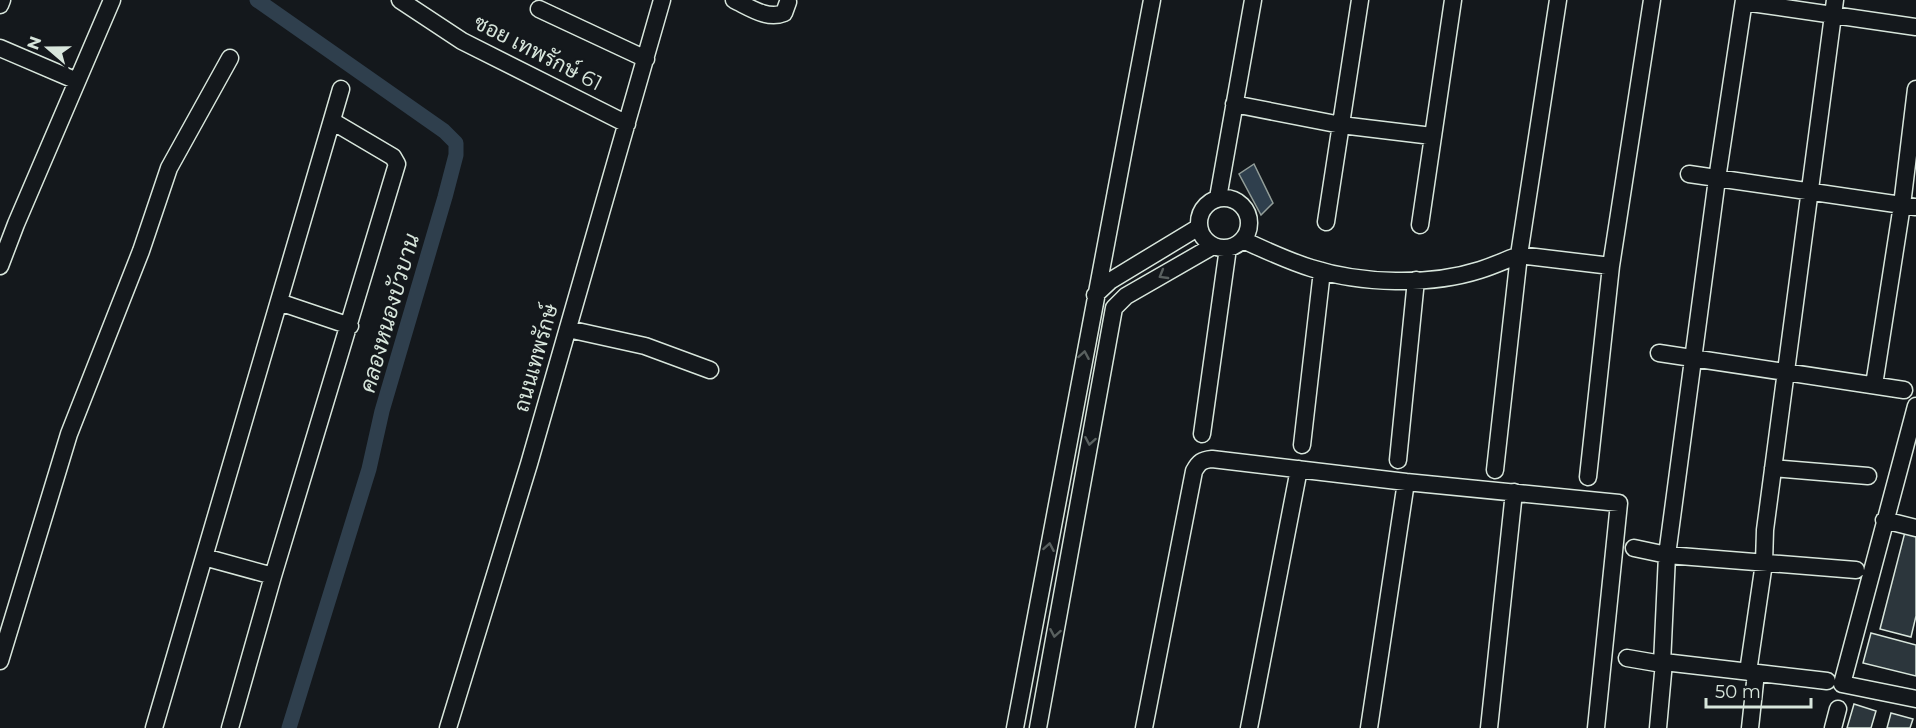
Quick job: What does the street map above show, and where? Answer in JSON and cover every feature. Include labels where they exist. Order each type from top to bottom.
[{"type":"street","points":[[0,4],[2,0]]},
{"type":"street","points":[[0,266],[112,0]]},
{"type":"street","name":"ซอย เทพรักษ์ 61","points":[[400,0],[462,41],[627,124]]},
{"type":"street","name":"ถนนเทพรักษ์","points":[[448,728],[568,329],[662,0]]},
{"type":"street","points":[[734,0],[769,16],[784,13],[788,2]]},
{"type":"street","points":[[1015,728],[1152,0]]},
{"type":"street","points":[[1218,198],[1253,0]]},
{"type":"street","points":[[1326,222],[1360,0]]},
{"type":"street","points":[[1420,225],[1453,0]]},
{"type":"street","points":[[1495,471],[1519,255],[1558,0]]},
{"type":"street","points":[[1588,477],[1611,266],[1652,0]]},
{"type":"street","points":[[1658,728],[1667,555],[1717,178],[1744,1],[1834,8],[1916,27]]},
{"type":"street","points":[[1750,728],[1752,672],[1764,563],[1765,530],[1834,8]]},
{"type":"street","points":[[539,9],[646,58]]},
{"type":"street","points":[[0,48],[77,81]]},
{"type":"street","points":[[0,661],[69,434],[141,251],[169,168],[230,58]]},
{"type":"street","points":[[154,728],[341,89]]},
{"type":"street","points":[[1874,385],[1909,206],[1916,89]]},
{"type":"street","points":[[1234,104],[1341,125],[1432,136]]},
{"type":"street","points":[[230,728],[273,576],[398,164],[393,157],[332,121]]},
{"type":"street","points":[[1689,174],[1909,206]]},
{"type":"street","points":[[1038,728],[1114,308],[1126,296],[1221,247],[1236,245],[1243,240],[1250,225],[1246,209],[1234,199],[1218,198],[1204,207],[1199,222],[1204,239],[1221,247]]},
{"type":"street","points":[[1095,295],[1110,280],[1199,227]]},
{"type":"street","points":[[1243,240],[1287,260],[1322,271],[1371,279],[1416,280],[1455,276],[1479,271],[1519,255],[1611,266]]},
{"type":"street","points":[[1202,435],[1221,247]]},
{"type":"street","points":[[1302,445],[1322,271]]},
{"type":"street","points":[[1398,460],[1416,280]]},
{"type":"street","points":[[1095,295],[1114,308]]},
{"type":"street","points":[[279,302],[350,326]]},
{"type":"street","points":[[568,329],[645,346],[710,370]]},
{"type":"street","points":[[1659,353],[1904,390]]},
{"type":"street","points":[[1835,682],[1916,406]]},
{"type":"street","points":[[1144,728],[1194,471],[1198,463],[1204,459],[1619,503],[1596,728]]},
{"type":"street","points":[[1773,468],[1868,476]]},
{"type":"street","points":[[1249,728],[1299,469]]},
{"type":"street","points":[[1369,728],[1406,482]]},
{"type":"street","points":[[1489,728],[1514,492]]},
{"type":"street","points":[[1884,520],[1916,528]]},
{"type":"street","points":[[1634,548],[1667,555],[1857,570]]},
{"type":"street","points":[[204,557],[273,576]]},
{"type":"street","points":[[1627,658],[1835,682],[1916,699]]},
{"type":"street","points":[[1833,728],[1838,709]]},
{"type":"water","points":[[1254,164],[1273,203],[1261,215],[1239,174]]},
{"type":"building","points":[[1906,528],[1916,530],[1916,616],[1911,637],[1880,629]]},
{"type":"building","points":[[1871,633],[1916,645],[1916,676],[1863,663]]},
{"type":"building","points":[[1854,704],[1876,711],[1871,728],[1847,728]]},
{"type":"building","points":[[1891,713],[1913,719],[1910,728],[1887,728]]},
{"type":"waterway","name":"คลองหนองบัวบาน","points":[[257,0],[444,131],[456,143],[456,155],[445,197],[382,411],[369,469],[289,728]]}]
